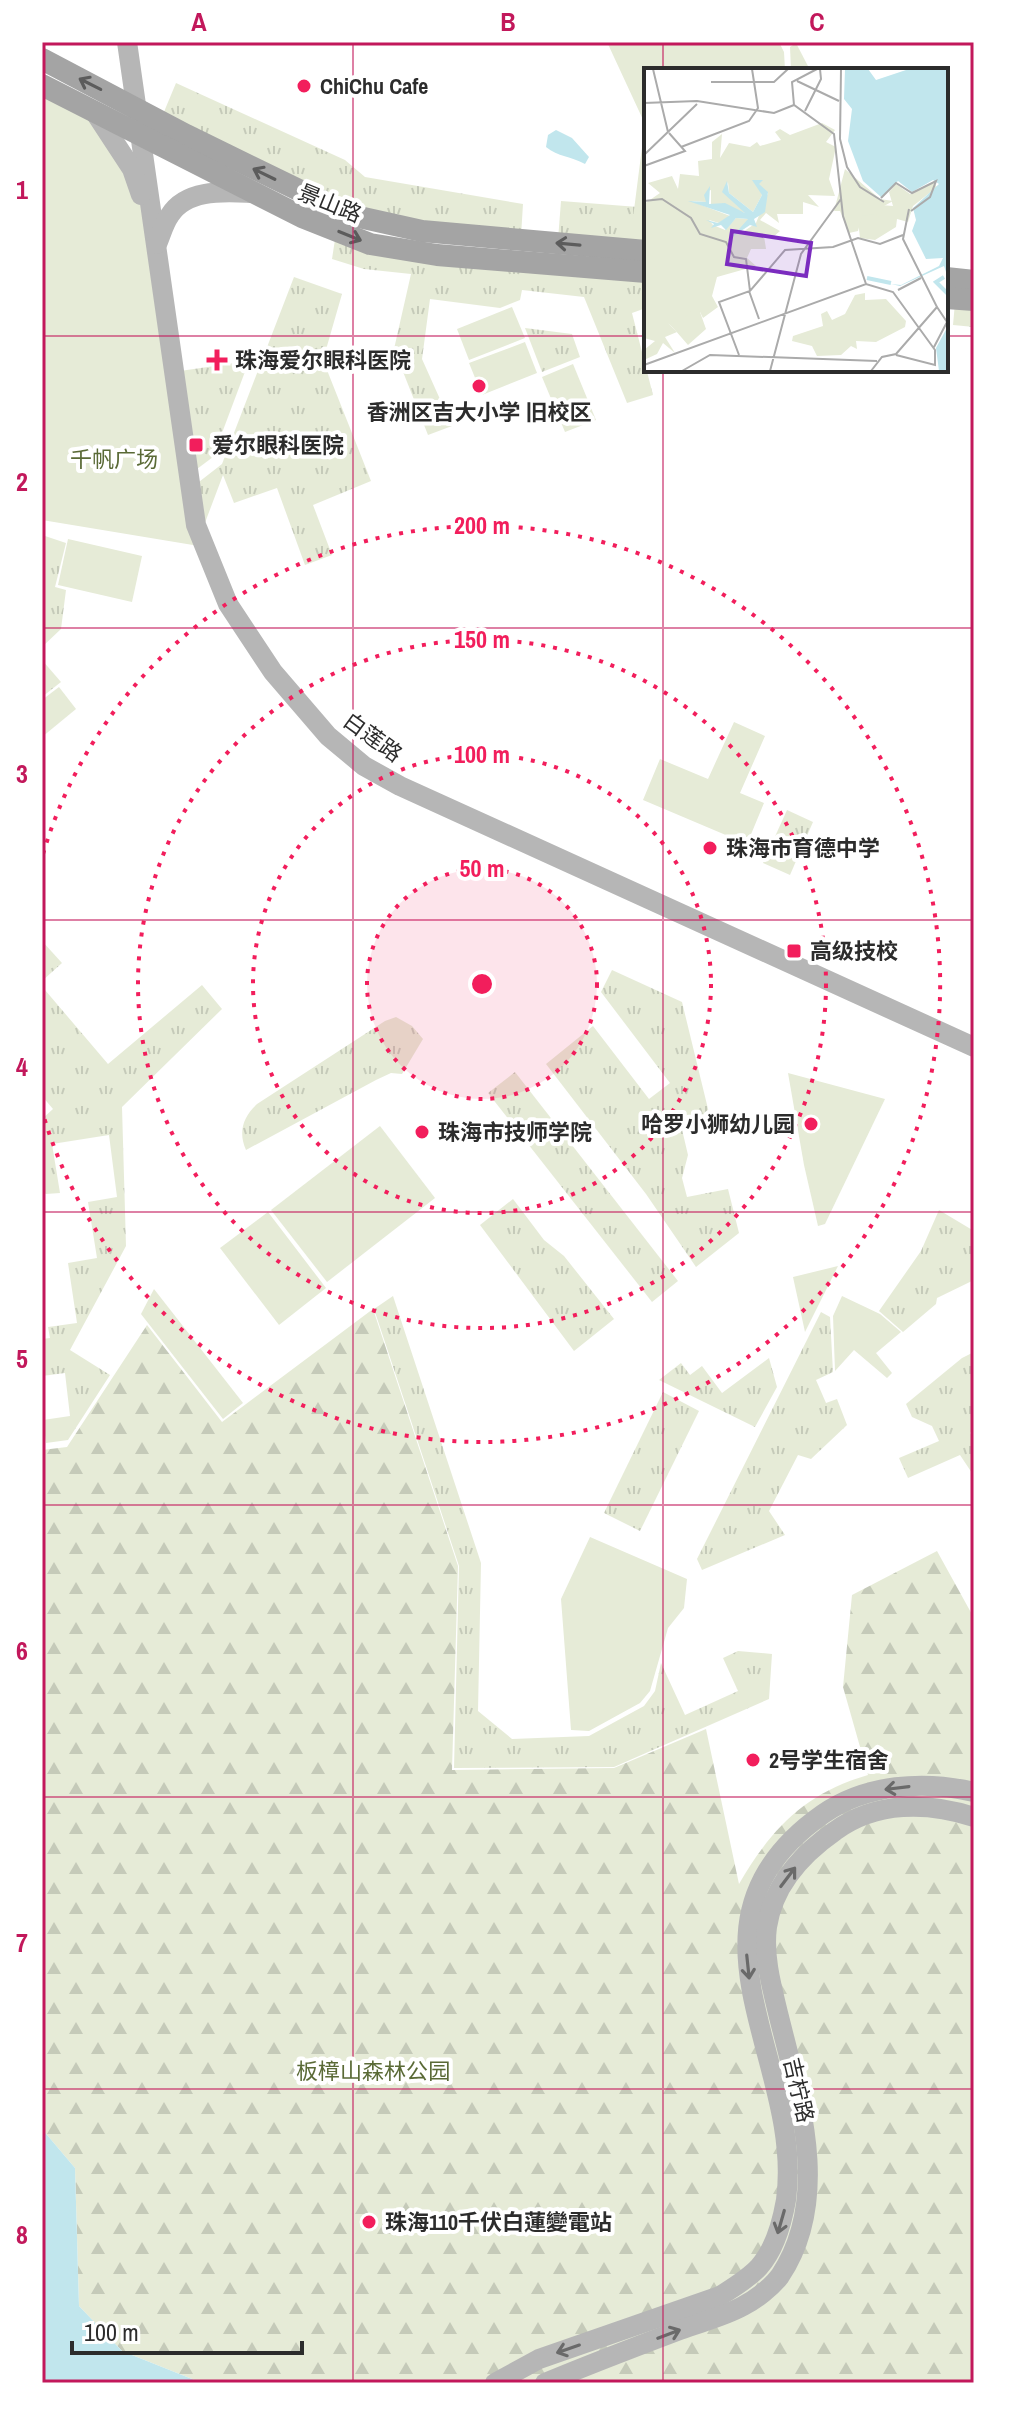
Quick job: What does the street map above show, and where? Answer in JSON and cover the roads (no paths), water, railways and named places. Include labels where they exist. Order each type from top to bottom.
[{"type":"main road","name":"白莲路","points":[[127,42],[196,525],[228,604],[273,672],[328,736],[364,766],[400,786],[974,1047]]},
{"type":"main road","name":"景山路","points":[[42,59],[350,215],[422,231],[644,251]]},
{"type":"main road","name":"景山路","points":[[42,85],[302,217],[370,244],[437,255],[644,272]]},
{"type":"main road","points":[[94,111],[132,169],[157,244]]},
{"type":"main road","points":[[157,244],[171,212],[188,200],[213,191],[253,193]]},
{"type":"main road","points":[[948,278],[974,281]]},
{"type":"main road","points":[[948,298],[974,300]]},
{"type":"main road","name":"吉柠路","points":[[495,2383],[539,2359],[720,2296],[760,2266],[773,2246],[783,2216],[788,2186],[782,2114],[750,1990],[746,1956],[752,1904],[765,1875],[802,1831],[842,1801],[879,1790],[918,1785],[951,1786],[974,1792]]},
{"type":"main road","name":"吉柠路","points":[[545,2383],[745,2306],[779,2277],[802,2221],[807,2158],[803,2115],[771,1984],[767,1955],[767,1929],[779,1889],[807,1853],[847,1822],[896,1808],[925,1805],[974,1817]]},
{"type":"water","points":[[556,130],[572,138],[589,157],[585,164],[546,147],[548,135]]},
{"type":"water","points":[[42,2129],[75,2168],[79,2306],[122,2351],[202,2383],[42,2383]]},
{"type":"place","name":"ChiChu Cafe","points":[[304,86]]},
{"type":"place","name":"珠海爱尔眼科医院","points":[[217,360]]},
{"type":"place","name":"香洲区吉大小学 旧校区","points":[[479,386]]},
{"type":"place","name":"爱尔眼科医院","points":[[196,445]]},
{"type":"place","name":"珠海市育德中学","points":[[710,848]]},
{"type":"place","name":"高级技校","points":[[794,951]]},
{"type":"place","name":"哈罗小狮幼儿园","points":[[811,1124]]},
{"type":"place","name":"珠海市技师学院","points":[[422,1132]]},
{"type":"place","name":"2号学生宿舍","points":[[753,1760]]},
{"type":"place","name":"珠海110千伏白蓮變電站","points":[[369,2222]]},
{"type":"park label","name":"千帆广场","points":[[114,459]]},
{"type":"park label","name":"板樟山森林公园","points":[[373,2071]]}]
